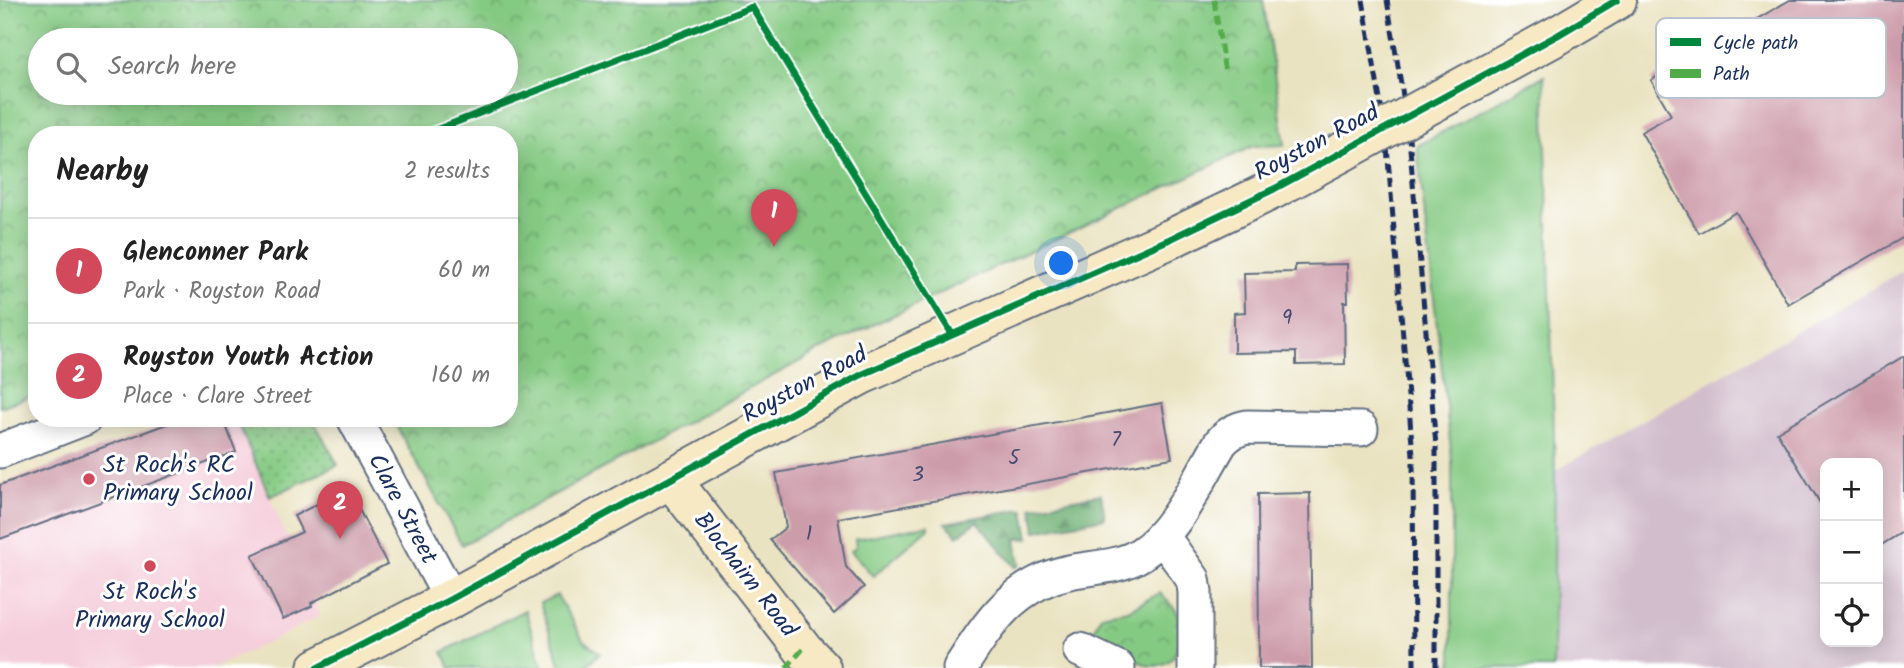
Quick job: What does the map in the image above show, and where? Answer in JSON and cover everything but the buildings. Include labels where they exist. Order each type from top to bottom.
[{"type":"street","name":"Royston Road","points":[[317,668],[451,599],[861,375],[1170,239],[1275,189],[1617,0]]},
{"type":"street","points":[[0,451],[62,427]]},
{"type":"street","name":"Clare Street","points":[[359,427],[451,599]]},
{"type":"street","points":[[960,668],[983,632],[1020,593],[1059,575],[1128,561],[1162,537],[1227,435],[1247,427],[1361,429]]},
{"type":"street","name":"Blochairn Road","points":[[671,479],[803,662]]},
{"type":"street","points":[[1162,537],[1193,579],[1195,668]]},
{"type":"street","points":[[1080,650],[1118,668]]},
{"type":"shaded area","points":[[1904,270],[1904,668],[1553,668],[1555,471]]},
{"type":"shaded area","name":"St Roch's Primary School","points":[[158,427],[240,427],[320,615],[276,639],[212,668],[0,668],[0,485]]},
{"type":"green space","points":[[0,0],[1263,0],[1285,145],[1253,146],[824,348],[462,545],[397,427],[518,427],[518,126],[28,126],[28,397],[0,407]]},
{"type":"green space","points":[[1544,76],[1555,471],[1553,668],[1452,668],[1452,460],[1417,146]]},
{"type":"green space","points":[[240,427],[317,427],[338,465],[270,497]]},
{"type":"green space","points":[[1101,494],[1105,518],[1036,531],[1032,507]]},
{"type":"green space","points":[[1024,510],[1029,538],[1016,539],[1020,565],[1016,568],[977,521],[958,536],[946,523]]},
{"type":"green space","points":[[929,525],[929,528],[873,576],[851,551],[856,547],[855,539]]},
{"type":"green space","points":[[1160,593],[1179,616],[1178,648],[1168,662],[1149,666],[1090,638],[1101,615],[1128,610]]},
{"type":"green space","points":[[557,595],[583,640],[600,653],[584,668],[562,668],[559,661],[540,603]]},
{"type":"green space","points":[[525,610],[543,668],[450,668],[443,652]]},
{"type":"railway","points":[[1363,0],[1386,135],[1413,455],[1414,668]]},
{"type":"railway","points":[[1387,0],[1408,126],[1436,446],[1436,668]]},
{"type":"marked path","points":[[1214,0],[1225,73]]},
{"type":"marked path","points":[[786,668],[803,649]]},
{"type":"cycle path","points":[[317,668],[451,599],[861,375],[1170,239],[1274,189],[1558,35],[1617,0]]},
{"type":"cycle path","points":[[518,98],[752,7],[952,334]]},
{"type":"cycle path","points":[[446,126],[500,105]]},
{"type":"place","name":"Glenconner Park","points":[[774,247]]},
{"type":"place","name":"St Roch's RC Primary School","points":[[89,479]]},
{"type":"place","name":"Royston Youth Action","points":[[340,539]]},
{"type":"place","name":"St Roch's Primary School","points":[[150,566]]}]
